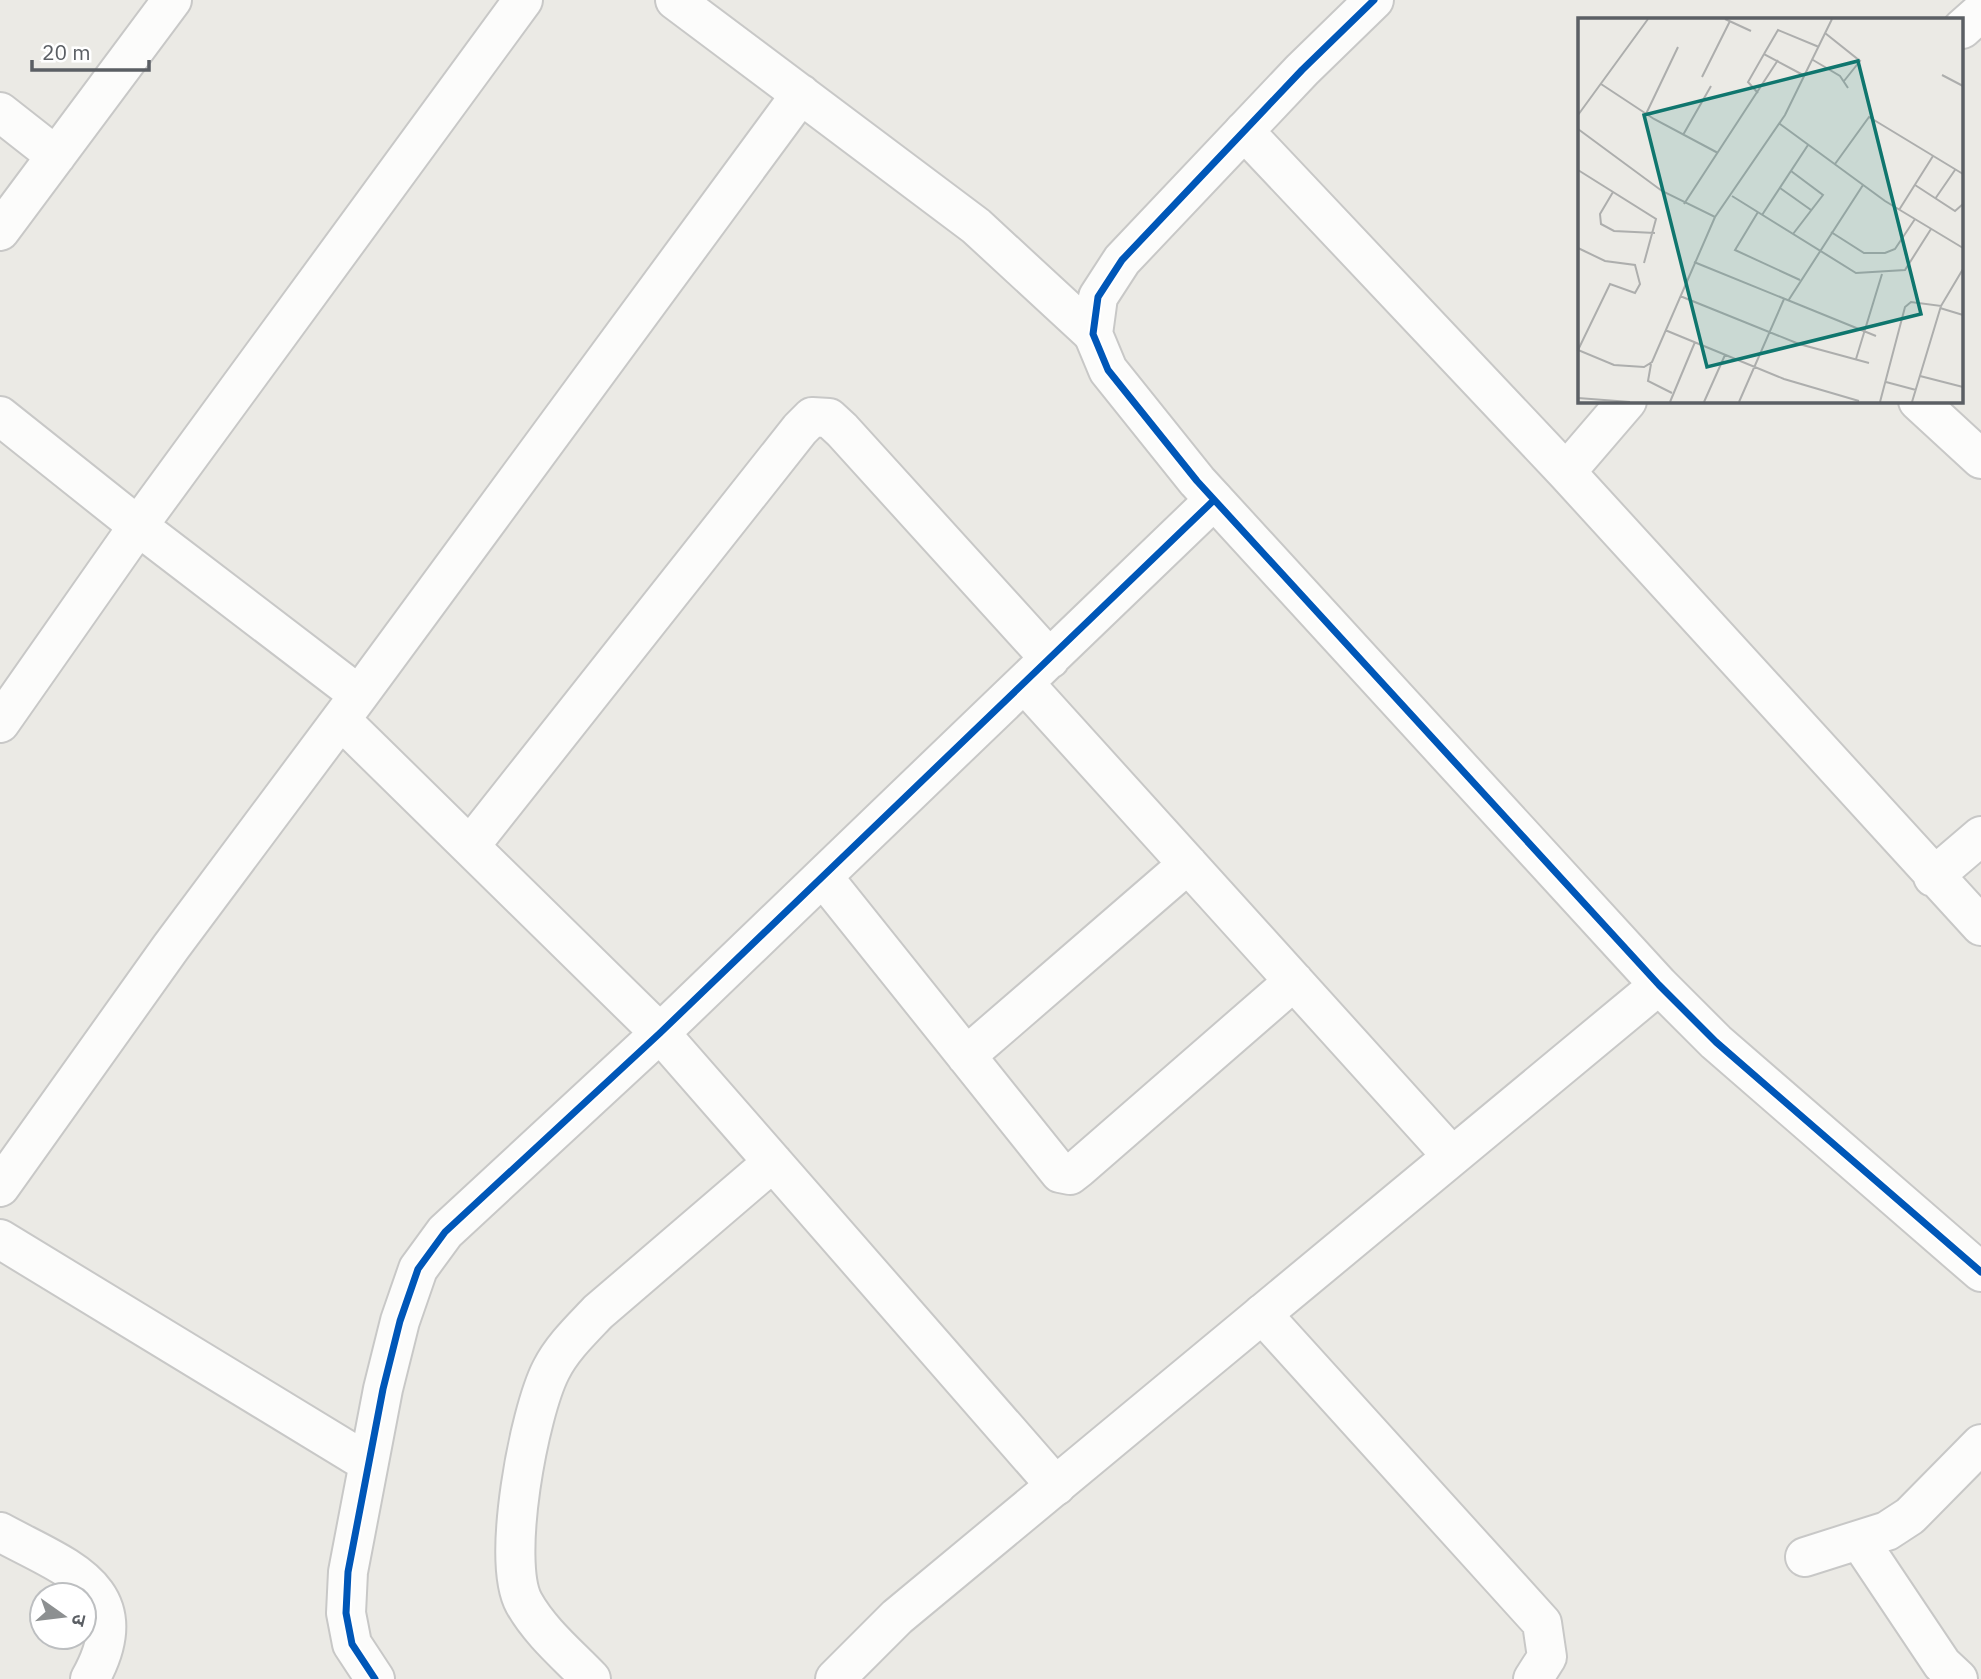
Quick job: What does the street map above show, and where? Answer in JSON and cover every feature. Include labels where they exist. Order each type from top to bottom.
[{"type":"street","points":[[0,231],[172,0]]},
{"type":"street","points":[[0,723],[138,526],[523,0]]},
{"type":"street","points":[[675,0],[976,226],[1093,334],[1108,370],[1214,500],[1659,985],[1716,1042],[1977,1260]]},
{"type":"street","points":[[1093,334],[1098,297],[1122,260],[1302,70],[1374,0]]},
{"type":"street","points":[[1964,27],[1981,12]]},
{"type":"street","points":[[0,1187],[171,947],[801,94]]},
{"type":"street","points":[[0,112],[56,156]]},
{"type":"street","points":[[1244,131],[1566,472],[1933,877],[1981,926]]},
{"type":"street","points":[[1566,472],[1626,402]]},
{"type":"street","points":[[1919,402],[1981,459]]},
{"type":"street","points":[[0,416],[138,526],[350,707],[470,846],[660,1033],[1056,1486]]},
{"type":"street","points":[[470,846],[800,429],[812,417],[828,418],[842,430],[1037,671],[1188,864],[1452,1156]]},
{"type":"street","points":[[375,1679],[352,1644],[346,1612],[348,1572],[368,1463],[397,1332],[418,1269],[445,1232],[660,1033],[1214,500]]},
{"type":"street","points":[[1933,877],[1981,836]]},
{"type":"street","points":[[966,1056],[1188,864]]},
{"type":"street","points":[[823,877],[1060,1173],[1070,1175],[1294,981]]},
{"type":"street","points":[[835,1679],[897,1617],[1659,985]]},
{"type":"street","points":[[591,1679],[524,1603],[517,1581],[514,1526],[534,1419],[551,1370],[575,1336],[598,1312],[773,1162]]},
{"type":"street","points":[[0,1239],[368,1463]]},
{"type":"street","points":[[1262,1314],[1542,1623],[1547,1657],[1533,1679]]},
{"type":"street","points":[[1805,1557],[1887,1531],[1910,1516],[1981,1444]]},
{"type":"street","points":[[0,1532],[79,1575],[102,1599],[107,1629],[98,1664],[90,1679]]},
{"type":"street","points":[[1858,1540],[1941,1664],[1958,1679]]},
{"type":"cycle path","points":[[1374,0],[1302,70],[1122,260],[1098,297],[1093,334],[1108,370],[1197,481],[1659,985],[1716,1042],[1981,1272]]},
{"type":"cycle path","points":[[375,1679],[352,1644],[346,1613],[348,1572],[383,1389],[400,1321],[418,1269],[445,1232],[660,1033],[1214,500]]}]
